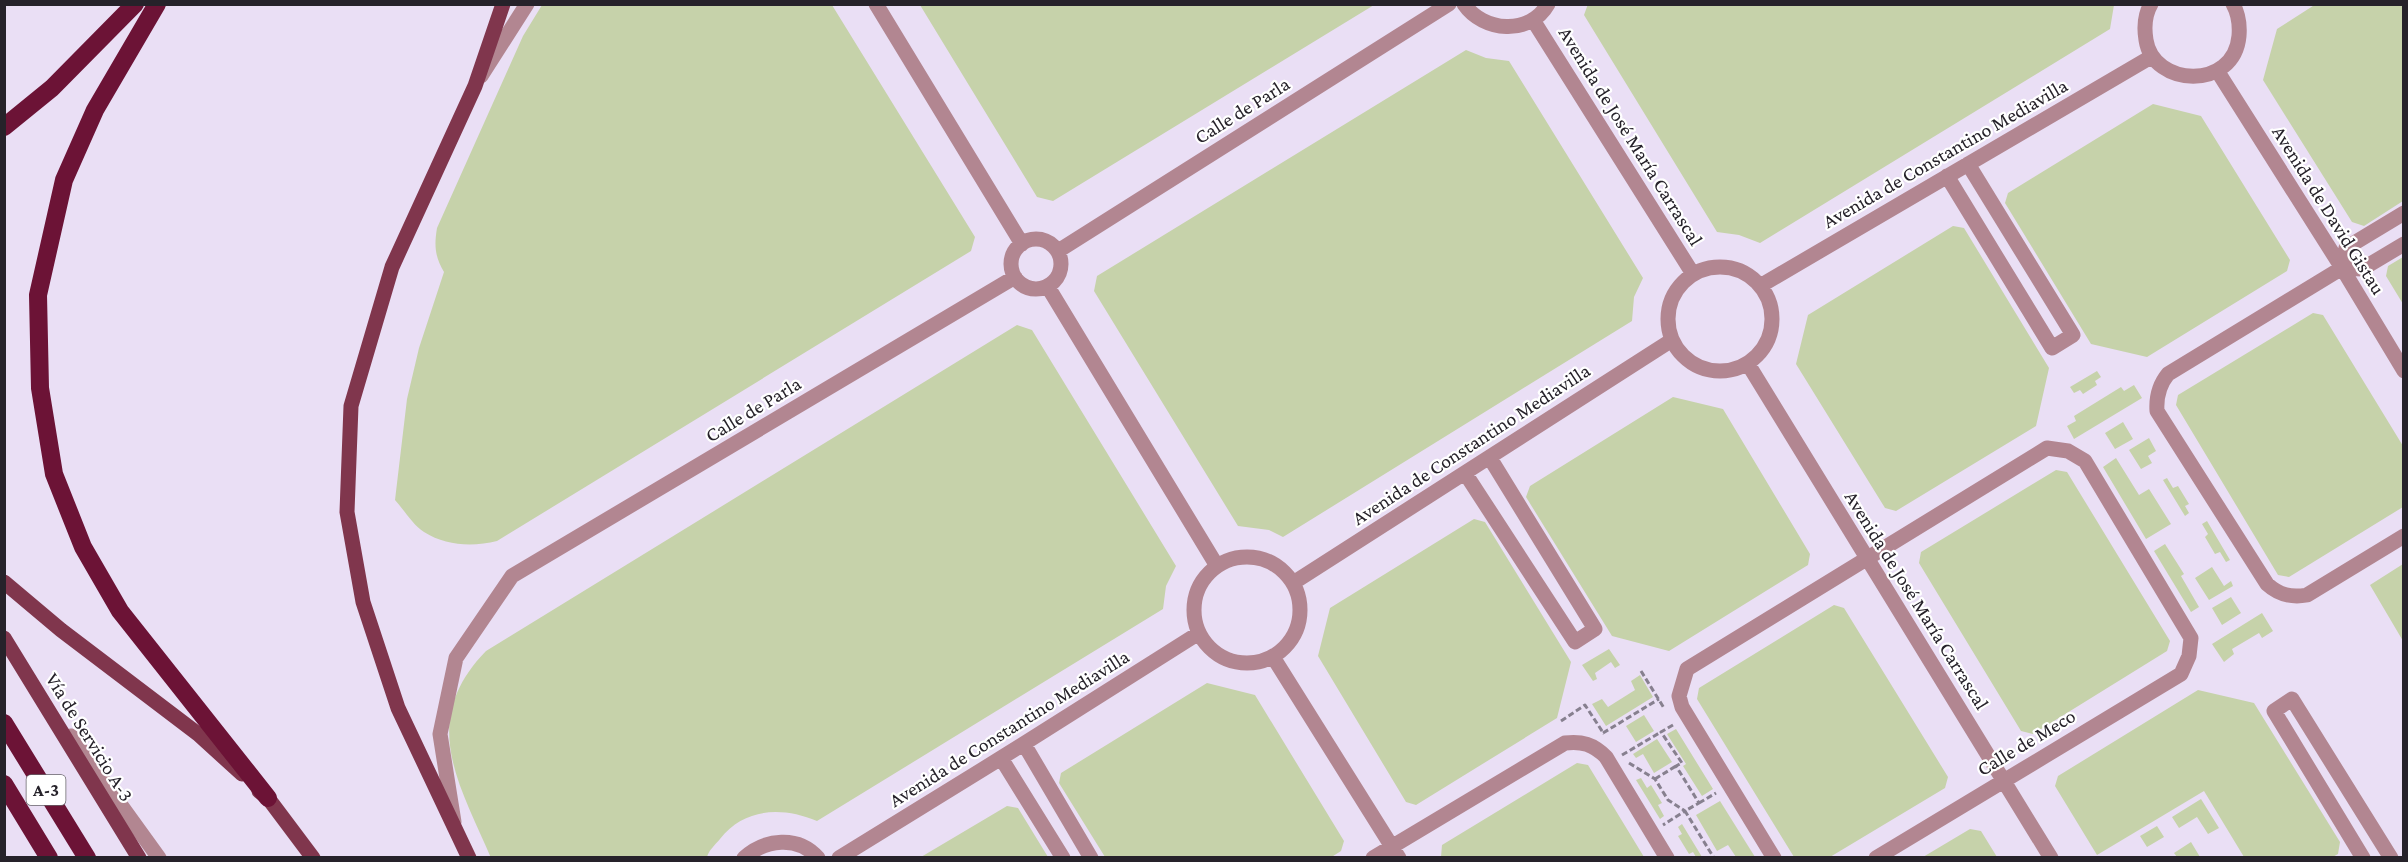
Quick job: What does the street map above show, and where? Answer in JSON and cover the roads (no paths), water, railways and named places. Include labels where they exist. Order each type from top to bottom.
[{"type":"highway","points":[[4,127],[52,88],[135,4]]},
{"type":"highway","points":[[157,4],[95,110],[64,180],[38,295],[40,388],[54,474],[83,547],[120,611],[268,798]]},
{"type":"highway","name":"A-3","points":[[4,723],[87,858]]},
{"type":"highway","name":"A-3","points":[[4,784],[49,858]]},
{"type":"main road","points":[[469,858],[398,708],[363,602],[347,512],[351,406],[392,267],[475,86],[503,4]]},
{"type":"main road","points":[[4,582],[61,630],[198,735],[268,798],[313,858]]},
{"type":"main road","name":"Vía de Servicio A-3","points":[[4,638],[139,858]]},
{"type":"street","points":[[475,86],[527,4]]},
{"type":"street","points":[[876,4],[1022,244]]},
{"type":"street","name":"Calle de Parla","points":[[1058,251],[1449,4]]},
{"type":"street","points":[[1464,4],[1469,12],[1483,22],[1500,27],[1517,26],[1533,20],[1548,4]]},
{"type":"street","points":[[2151,4],[2146,12],[2145,32],[2151,57],[2161,66],[2180,75],[2197,77],[2218,72],[2230,62],[2238,45],[2240,28],[2234,5]]},
{"type":"street","name":"Avenida de José María Carrascal","points":[[1533,20],[1693,274]]},
{"type":"street","name":"Avenida de Constantino Mediavilla","points":[[1760,286],[2151,57]]},
{"type":"street","name":"Avenida de David Gistau","points":[[2218,72],[2342,268],[2403,370]]},
{"type":"street","points":[[1947,176],[2052,348],[2073,335],[1968,164]]},
{"type":"street","points":[[2342,268],[2346,248],[2403,213]]},
{"type":"street","points":[[1031,239],[1040,239],[1048,241],[1058,251],[1062,268],[1059,276],[1048,287],[1032,290],[1015,278],[1011,265],[1012,256],[1022,244],[1031,239]]},
{"type":"street","points":[[2403,244],[2362,269],[2342,268],[2168,374],[2158,391],[2157,411],[2267,584],[2276,592],[2296,597],[2307,595],[2403,536]]},
{"type":"street","points":[[1706,268],[1728,268],[1749,276],[1760,286],[1768,298],[1772,313],[1772,328],[1759,354],[1748,364],[1731,370],[1713,371],[1696,366],[1682,355],[1672,340],[1668,326],[1668,311],[1672,296],[1681,284],[1693,274],[1706,268]]},
{"type":"street","name":"Calle de Parla","points":[[455,825],[440,734],[456,658],[512,576],[1015,278]]},
{"type":"street","points":[[1048,287],[1217,566]]},
{"type":"street","name":"Avenida de Constantino Mediavilla","points":[[1293,583],[1672,340]]},
{"type":"street","name":"Avenida de José María Carrascal","points":[[1748,364],[2051,858]]},
{"type":"street","name":"Calle de Meco","points":[[1866,557],[2048,448],[2068,451],[2085,461],[2191,638],[2189,656],[2181,674],[1876,858]]},
{"type":"street","points":[[1465,473],[1575,642],[1595,629],[1490,458]]},
{"type":"street","points":[[1253,557],[1276,565],[1293,583],[1298,594],[1300,618],[1291,641],[1273,657],[1249,663],[1231,660],[1214,652],[1199,633],[1194,614],[1196,596],[1204,579],[1217,566],[1228,560],[1253,557]]},
{"type":"street","points":[[1774,858],[1682,707],[1679,696],[1681,684],[1687,669],[1866,557]]},
{"type":"street","name":"Avenida de Constantino Mediavilla","points":[[839,858],[1199,633]]},
{"type":"street","points":[[1273,657],[1395,852]]},
{"type":"street","points":[[24,671],[159,858]]},
{"type":"street","points":[[2363,858],[2274,711],[2292,699],[2391,858]]},
{"type":"street","points":[[1373,858],[1395,852],[1565,743],[1588,744],[1598,748],[1606,757],[1667,858]]},
{"type":"street","points":[[1024,744],[1091,858]]},
{"type":"street","points":[[1001,758],[1063,858]]},
{"type":"street","points":[[744,858],[758,847],[772,842],[788,842],[802,846],[818,858]]}]
